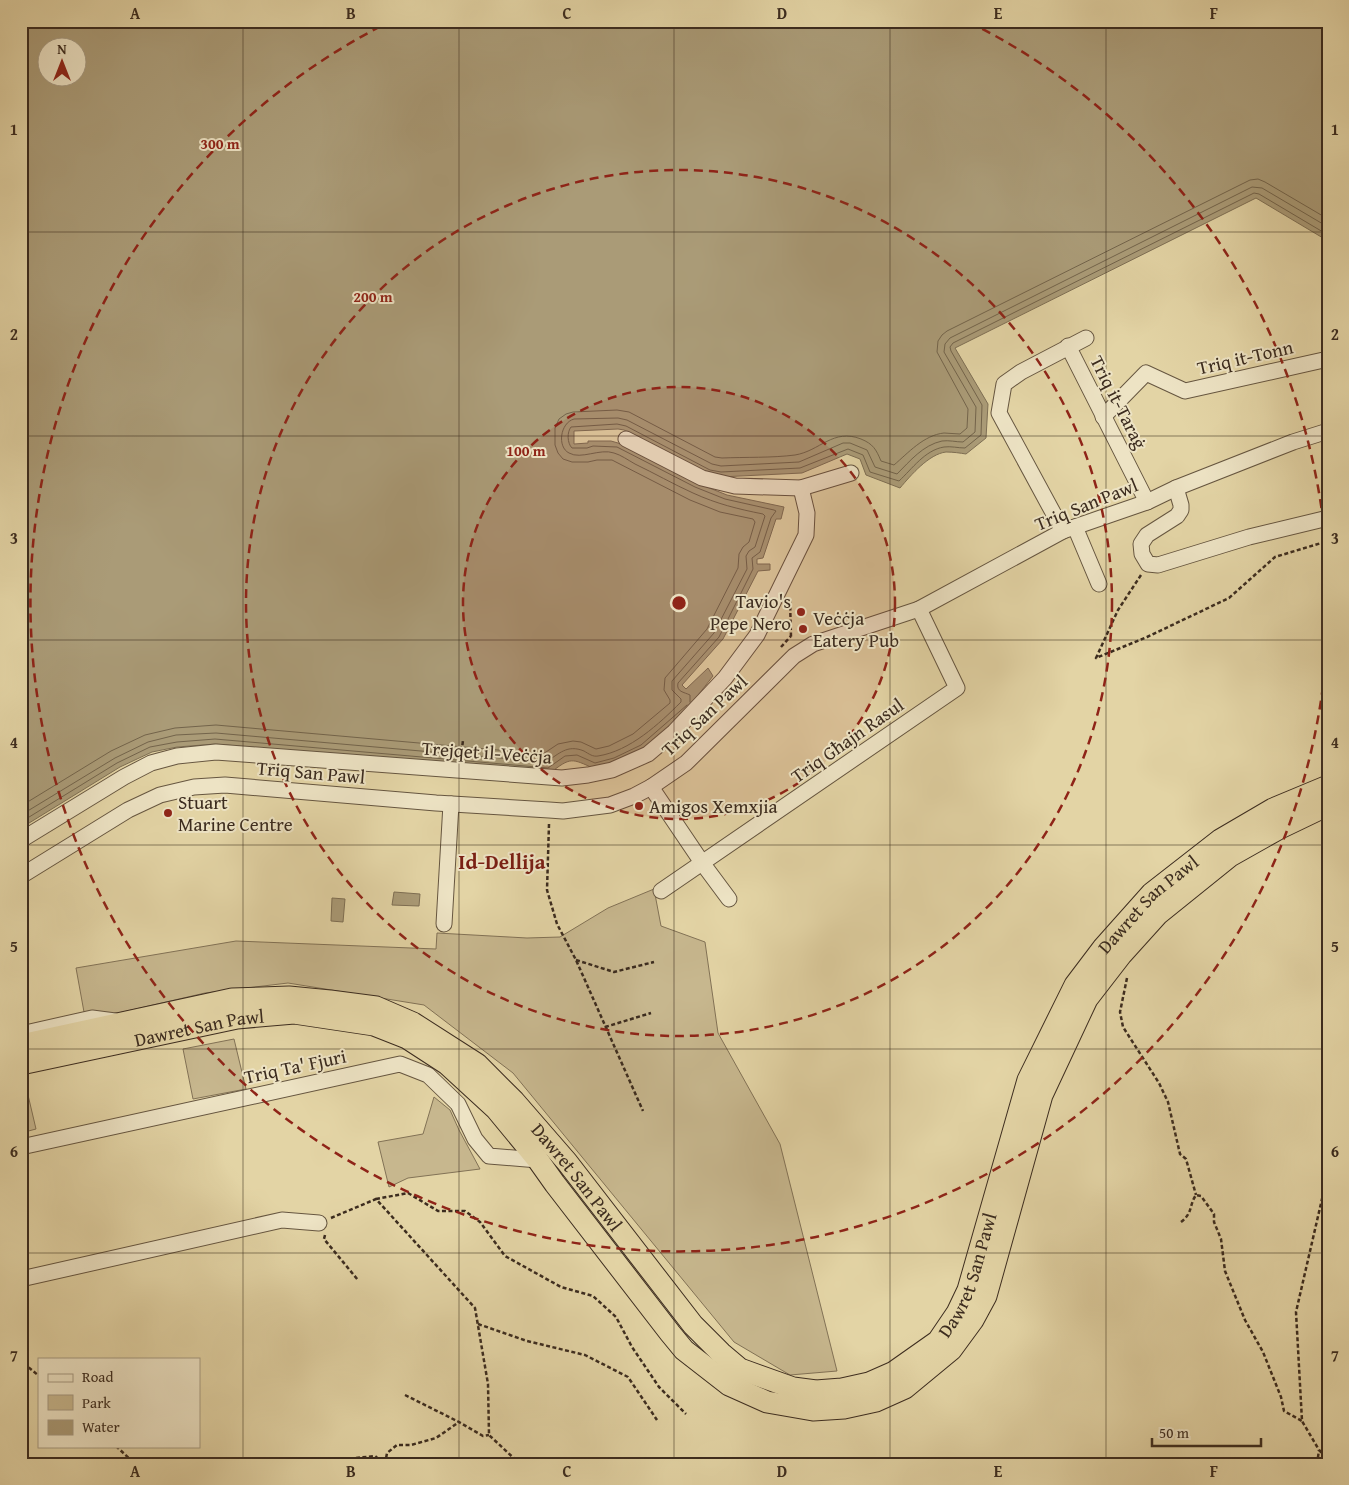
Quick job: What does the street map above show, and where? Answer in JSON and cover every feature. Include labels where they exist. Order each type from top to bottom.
[{"type":"highway","name":"Dawret San Pawl","points":[[21,1045],[232,999],[289,997],[376,1007],[413,1023],[451,1046],[477,1064],[514,1101],[567,1162],[693,1325],[720,1353],[740,1369],[793,1388],[816,1391],[842,1389],[869,1383],[894,1372],[938,1341],[957,1313],[968,1290],[1028,1080],[1075,985],[1103,948],[1152,893],[1220,840],[1273,809],[1328,786]]},
{"type":"highway","name":"Dawret San Pawl","points":[[21,1064],[236,1018],[294,1014],[337,1018],[374,1025],[407,1038],[447,1064],[496,1109],[538,1160],[684,1350],[729,1385],[767,1402],[813,1410],[844,1408],[876,1401],[905,1388],[951,1350],[973,1320],[986,1296],[1042,1095],[1087,999],[1121,955],[1158,914],[1230,856],[1278,829],[1328,805]]},
{"type":"street","points":[[1086,338],[1068,346],[1004,384],[999,414],[1069,529],[1099,584]]},
{"type":"street","name":"Triq it-Taraġ","points":[[1068,346],[1146,502]]},
{"type":"street","name":"Triq it-Tonn","points":[[1103,417],[1146,373],[1185,391],[1328,358]]},
{"type":"street","name":"Triq San Pawl","points":[[21,876],[128,810],[160,795],[194,787],[225,784],[451,804],[563,811],[610,805],[651,787],[686,763],[794,656],[813,644],[919,609],[1069,529],[1146,502],[1176,488],[1294,442],[1328,431]]},
{"type":"street","points":[[626,439],[702,478],[735,486],[801,488],[851,472]]},
{"type":"street","name":"Trejqet il-Veċċja","points":[[21,840],[124,777],[151,763],[177,756],[216,752],[562,778],[612,770],[648,754],[674,732],[725,678],[757,634],[806,535],[807,513],[801,488]]},
{"type":"street","points":[[1176,488],[1181,505],[1177,516],[1147,535],[1142,544],[1142,554],[1148,564],[1158,565],[1249,537],[1328,518]]},
{"type":"street","name":"Triq Għajn Rasul","points":[[661,891],[957,688],[919,609]]},
{"type":"street","points":[[651,787],[728,899]]},
{"type":"street","points":[[444,924],[451,804]]},
{"type":"street","name":"Dawret San Pawl","points":[[21,1034],[92,1018],[123,1022]]},
{"type":"street","name":"Triq Ta' Fjuri","points":[[21,1147],[400,1064],[428,1075],[458,1104],[475,1140],[490,1156],[538,1160]]},
{"type":"street","name":"Dawret San Pawl","points":[[514,1101],[535,1139],[538,1160]]},
{"type":"street","points":[[475,1140],[503,1148],[514,1141],[513,1130]]},
{"type":"street","points":[[21,1279],[282,1220],[323,1221]]},
{"type":"path","points":[[1148,564],[1118,610],[1096,658],[1147,637],[1230,598],[1275,558],[1328,541]]},
{"type":"path","points":[[790,596],[791,636],[794,656]]},
{"type":"path","points":[[460,764],[462,740]]},
{"type":"path","points":[[549,810],[547,890],[557,924],[576,960],[643,1111]]},
{"type":"path","points":[[1121,955],[1127,975],[1120,1012],[1123,1027],[1159,1083],[1168,1102],[1180,1154],[1186,1159],[1196,1195]]},
{"type":"path","points":[[576,960],[614,972],[654,962]]},
{"type":"path","points":[[605,1027],[651,1014]]},
{"type":"path","points":[[1324,1464],[1325,1456],[1319,1450],[1302,1420],[1296,1312],[1325,1186],[1328,1182]]},
{"type":"path","points":[[358,1280],[324,1239],[323,1221],[376,1199],[408,1193],[438,1211],[465,1210],[480,1222],[505,1256],[561,1287],[593,1296],[616,1317],[632,1347],[659,1387],[686,1414]]},
{"type":"path","points":[[1181,1222],[1191,1210],[1192,1200],[1196,1195]]},
{"type":"path","points":[[1196,1195],[1201,1196],[1214,1214],[1214,1222],[1221,1239],[1225,1270],[1245,1320],[1263,1352],[1281,1396],[1284,1411],[1302,1420]]},
{"type":"path","points":[[376,1199],[475,1308],[488,1384],[489,1435],[520,1464]]},
{"type":"path","points":[[478,1324],[527,1341],[586,1354],[628,1377],[658,1420]]},
{"type":"path","points":[[21,1357],[27,1366],[38,1375]]},
{"type":"path","points":[[405,1395],[483,1436],[489,1435]]},
{"type":"path","points":[[356,1458],[375,1456],[384,1464],[387,1453],[397,1446],[411,1445],[436,1438],[459,1422]]},
{"type":"path","points":[[118,1448],[135,1464]]},
{"type":"path","points":[[1317,1464],[1319,1450]]},
{"type":"green space","points":[[654,889],[661,926],[705,942],[718,1033],[780,1144],[837,1371],[790,1375],[734,1342],[513,1073],[424,1005],[288,983],[205,993],[114,1014],[84,1012],[76,968],[236,941],[436,949],[437,933],[527,938],[560,937],[608,908]]},
{"type":"green space","points":[[234,1039],[246,1089],[193,1099],[183,1049]]},
{"type":"green space","points":[[24,1078],[36,1129],[21,1133],[21,1079]]},
{"type":"green space","points":[[434,1097],[450,1110],[480,1169],[408,1178],[389,1187],[378,1142],[423,1134]]},
{"type":"water","points":[[21,21],[1328,21],[1328,241],[1256,198],[955,348],[988,404],[986,438],[966,454],[946,452],[933,457],[909,477],[900,488],[866,475],[860,459],[847,454],[802,473],[720,477],[709,475],[624,430],[574,431],[574,444],[588,443],[588,441],[611,441],[618,443],[697,483],[727,495],[784,507],[781,519],[776,519],[763,558],[757,559],[757,564],[770,564],[770,570],[758,571],[723,639],[682,685],[686,689],[708,668],[713,676],[695,699],[697,703],[643,750],[595,769],[576,761],[571,761],[550,773],[215,744],[177,747],[152,752],[120,767],[21,828]]},
{"type":"water","points":[[394,892],[420,894],[419,906],[392,905]]},
{"type":"water","points":[[332,898],[345,899],[343,922],[331,921]]},
{"type":"place","name":"Tavio's Pepe Nero","points":[[801,612]]},
{"type":"place","name":"Veċċja Eatery Pub","points":[[803,629]]},
{"type":"place","name":"Amigos Xemxjia","points":[[639,806]]},
{"type":"place","name":"Stuart Marine Centre","points":[[168,813]]},
{"type":"district","name":"Id-Dellija","points":[[502,861]]}]
